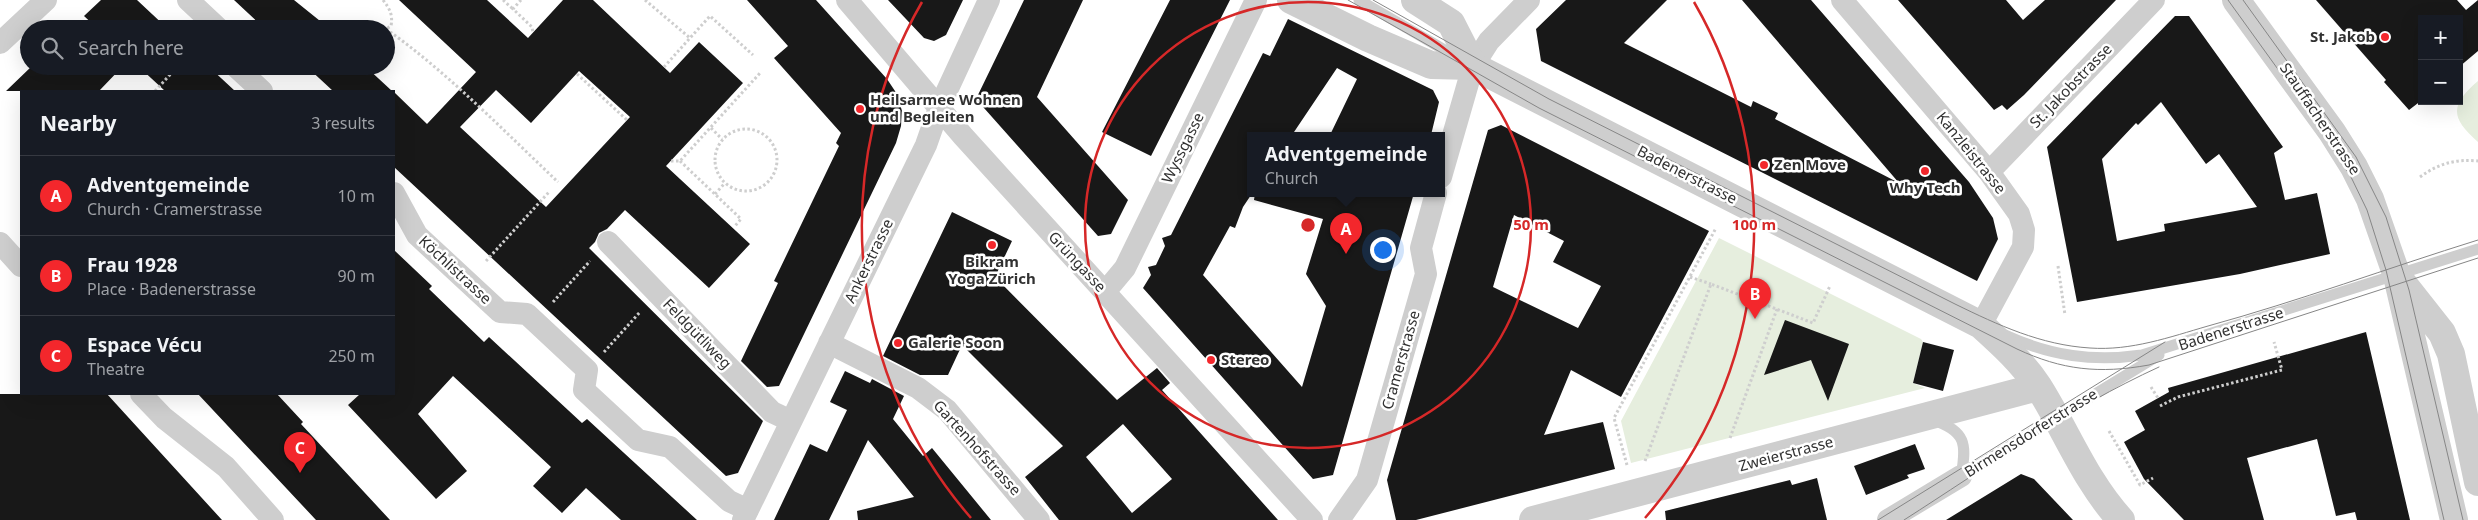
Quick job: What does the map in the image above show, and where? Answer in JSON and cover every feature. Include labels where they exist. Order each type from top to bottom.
[{"type":"street","points":[[25,20],[46,0]]},
{"type":"street","points":[[188,0],[209,20]]},
{"type":"street","name":"Grüngasse","points":[[847,0],[939,108],[1076,263],[1105,292],[1312,520]]},
{"type":"street","name":"Ankerstrasse","points":[[745,515],[926,145],[939,108],[989,0]]},
{"type":"street","name":"Wyssgasse","points":[[1105,292],[1125,268],[1256,0]]},
{"type":"street","name":"Badenerstrasse","points":[[1291,0],[1368,38],[1430,65],[1473,66],[1981,324],[2018,359],[2038,387],[2084,467],[2121,520]]},
{"type":"street","points":[[1415,0],[1451,23],[1473,66]]},
{"type":"street","points":[[1445,163],[1473,66],[1489,41],[1529,0]]},
{"type":"street","name":"Kanzleistrasse","points":[[1842,0],[1989,172],[2019,214],[2024,230],[2023,247],[1981,324]]},
{"type":"street","name":"St. Jakobstrasse","points":[[1989,172],[2154,0]]},
{"type":"street","name":"Stauffacherstrasse","points":[[2236,0],[2332,132],[2354,167],[2380,224],[2397,276],[2454,520]]},
{"type":"street","points":[[0,43],[20,24]]},
{"type":"street","points":[[245,75],[261,90]]},
{"type":"street","name":"Köchlistrasse","points":[[395,195],[417,235],[500,312],[526,314],[587,370],[584,390],[638,440],[670,447],[745,515]]},
{"type":"street","name":"Cramerstrasse","points":[[1339,520],[1367,480],[1426,274],[1421,248],[1435,197]]},
{"type":"street","name":"Feldgütliweg","points":[[608,242],[772,412],[791,421]]},
{"type":"street","points":[[0,243],[20,265]]},
{"type":"street","name":"Stauffacherstrasse","points":[[2397,276],[2442,333],[2451,354],[2478,482]]},
{"type":"street","name":"Gartenhofstrasse","points":[[829,343],[933,398],[947,410],[1039,520]]},
{"type":"street","name":"Zweierstrasse","points":[[1533,520],[2038,387]]},
{"type":"street","points":[[142,395],[170,423],[226,467],[273,520]]},
{"type":"street","name":"Birmensdorferstrasse","points":[[1888,520],[1961,476]]},
{"type":"lane","name":"Badenerstrasse","points":[[1359,0],[1473,66]]},
{"type":"lane","name":"Badenerstrasse","points":[[1981,324],[2040,349],[2073,357],[2115,359],[2174,347],[2478,249]]},
{"type":"lane","name":"Birmensdorferstrasse","points":[[1961,476],[2055,417],[2174,347]]},
{"type":"lane","points":[[1923,417],[1955,430],[1963,440],[1964,461],[1961,476]]},
{"type":"path","points":[[383,0],[390,10],[392,20]]},
{"type":"path","points":[[503,0],[532,27],[533,33]]},
{"type":"path","points":[[513,9],[521,0]]},
{"type":"path","points":[[645,0],[690,38]]},
{"type":"path","points":[[664,67],[710,16],[753,56]]},
{"type":"path","points":[[395,36],[471,101],[558,182]]},
{"type":"path","points":[[680,161],[762,72]]},
{"type":"path","points":[[577,74],[623,113],[627,120]]},
{"type":"path","points":[[156,90],[170,75]]},
{"type":"path","points":[[711,128],[722,139]]},
{"type":"path","points":[[744,128],[756,130],[767,136],[774,146],[777,158],[776,170],[769,180],[759,188],[748,191],[736,189],[725,183],[717,173],[714,162],[716,149],[722,139],[732,131],[744,128]]},
{"type":"path","points":[[671,160],[680,161],[741,219],[734,226]]},
{"type":"path","points":[[2420,177],[2447,162],[2478,161]]},
{"type":"path","points":[[715,194],[725,183]]},
{"type":"path","points":[[486,261],[549,192]]},
{"type":"path","points":[[1628,470],[1614,418],[1716,228]]},
{"type":"path","points":[[549,306],[608,242]]},
{"type":"path","points":[[2058,266],[2065,315]]},
{"type":"path","points":[[1690,277],[1813,323],[1830,286]]},
{"type":"path","points":[[1643,466],[1711,284]]},
{"type":"path","points":[[601,355],[658,293]]},
{"type":"path","points":[[1728,444],[1777,309]]},
{"type":"path","points":[[2160,406],[2178,397],[2282,370],[2274,342]]},
{"type":"path","points":[[2151,388],[2158,398]]},
{"type":"path","points":[[2109,430],[2140,485],[2152,478]]},
{"type":"green space","points":[[2478,81],[2478,142],[2458,118],[2458,105],[2463,105],[2463,96]]},
{"type":"green space","points":[[1719,238],[1921,339],[1923,342],[1913,383],[1925,388],[1631,463],[1621,421]]},
{"type":"building","points":[[101,0],[137,0],[158,20],[88,20],[84,16]]},
{"type":"building","points":[[234,0],[294,0],[319,20],[255,20]]},
{"type":"building","points":[[399,0],[487,0],[528,38],[563,0],[593,0],[670,73],[699,42],[743,83],[666,166],[750,244],[709,288],[625,210],[607,229],[599,233],[595,242],[589,248],[763,421],[738,473],[726,476],[395,168],[395,93],[427,124],[476,72]],"holes":[[[579,71],[630,117],[546,207],[460,127],[496,90],[531,123]]]},
{"type":"building","points":[[747,0],[816,0],[887,79],[897,94],[902,111],[901,126],[896,143],[779,386],[767,387],[741,361],[778,283],[774,281],[839,146],[836,143],[841,133],[774,58],[788,46]]},
{"type":"building","points":[[888,0],[963,0],[946,35],[934,41],[924,38]]},
{"type":"building","points":[[1024,0],[1083,0],[1037,97],[1128,200],[1111,234],[1098,236],[976,99]]},
{"type":"building","points":[[1170,0],[1230,0],[1151,156],[1102,132]]},
{"type":"building","points":[[1566,0],[1667,0],[1624,43],[1751,107],[1753,101],[1778,113],[1775,119],[1899,183],[1742,0],[1811,0],[1969,182],[1993,218],[1998,239],[1977,281],[1541,61],[1536,29]]},
{"type":"building","points":[[1898,0],[2006,0],[2023,20],[2045,0],[2116,0],[2024,95],[2007,110],[2002,105],[1994,110]]},
{"type":"building","name":"St. Jakob","points":[[2316,0],[2457,0],[2466,10],[2478,0],[2478,51],[2463,64],[2463,15],[2418,15],[2418,103],[2409,110],[2384,82],[2386,80]]},
{"type":"building","points":[[2175,16],[2189,16],[2283,147],[2274,153],[2285,200],[2317,193],[2330,254],[2240,274],[2077,302],[2047,147]],"holes":[[[2161,102],[2206,164],[2219,154],[2257,207],[2164,224],[2165,231],[2117,241],[2102,159],[2136,123],[2138,125]]]},
{"type":"building","points":[[1288,19],[1433,90],[1439,102],[1432,132],[1331,132],[1357,79],[1337,68],[1294,132],[1247,132],[1247,197],[1250,197],[1243,207],[1235,228],[1230,226],[1203,275],[1302,387],[1326,306],[1306,274],[1323,219],[1254,200],[1254,197],[1413,197],[1333,475],[1313,479],[1143,288],[1151,275],[1148,267],[1156,265],[1165,246],[1162,238],[1171,235],[1263,53],[1270,56]]},
{"type":"building","points":[[23,75],[114,75],[100,90],[6,91]]},
{"type":"building","points":[[148,75],[218,75],[234,90],[164,90]]},
{"type":"building","points":[[316,75],[375,75],[391,90],[332,90]]},
{"type":"building","points":[[1501,125],[1709,231],[1621,397],[1571,370],[1544,435],[1603,422],[1615,469],[1416,520],[1396,520],[1387,480],[1488,130]],"holes":[[[1514,215],[1564,241],[1553,262],[1601,286],[1578,328],[1493,287]]]},
{"type":"building","points":[[952,212],[1012,241],[995,277],[1117,400],[1157,368],[1170,383],[1162,390],[1278,520],[1059,520],[1025,477],[1063,446],[962,345],[948,375],[920,375],[883,356]],"holes":[[[1123,424],[1172,479],[1132,513],[1086,457]]]},
{"type":"building","points":[[395,251],[432,286],[429,289],[484,342],[489,337],[582,423],[587,419],[697,520],[621,520],[586,488],[562,513],[533,486],[551,467],[453,376],[418,414],[467,471],[436,499],[348,405],[359,395],[395,395]]},
{"type":"building","points":[[1785,320],[1849,344],[1828,401],[1811,360],[1764,375]]},
{"type":"building","points":[[2366,332],[2410,520],[2357,520],[2355,512],[2336,516],[2317,439],[2247,458],[2264,520],[2184,520],[2144,479],[2124,442],[2145,430],[2135,411],[2169,392],[2168,388]]},
{"type":"building","points":[[1923,342],[1954,350],[1943,391],[1913,383]]},
{"type":"building","points":[[845,371],[870,383],[872,379],[904,396],[893,419],[923,456],[932,448],[991,520],[858,520],[857,511],[914,497],[868,440],[829,520],[774,520],[810,444],[827,452],[847,410],[830,402]]},
{"type":"building","points":[[0,394],[20,394],[108,395],[222,520],[0,520]]},
{"type":"building","points":[[199,395],[278,395],[303,422],[301,424],[390,520],[316,520]]},
{"type":"building","points":[[1915,444],[1925,469],[1907,475],[1909,478],[1866,495],[1854,466]]},
{"type":"building","points":[[2021,474],[2034,479],[2073,520],[1946,520]]},
{"type":"building","points":[[1817,478],[1827,520],[1666,520],[1665,511],[1790,480],[1792,485]]},
{"type":"tram line","points":[[1348,0],[1539,108],[2017,349],[2065,366],[2114,369],[2149,365],[2478,258]]},
{"type":"tram line","points":[[1373,0],[1549,99],[1955,304],[2020,333],[2054,343],[2105,348],[2150,342],[2276,306],[2478,240]]},
{"type":"tram line","points":[[2228,0],[2316,122],[2351,177],[2367,210],[2386,270],[2444,520]]},
{"type":"tram line","points":[[2243,0],[2356,157],[2386,217],[2409,290],[2463,520]]},
{"type":"tram line","points":[[1878,520],[2165,342]]},
{"type":"tram line","points":[[1904,520],[2061,419],[2159,367]]},
{"type":"place","name":"St. Jakob","points":[[2385,37]]},
{"type":"place","name":"Heilsarmee Wohnen und Begleiten","points":[[860,109]]},
{"type":"place","name":"Zen Move","points":[[1764,165]]},
{"type":"place","name":"Why Tech","points":[[1925,171]]},
{"type":"place","name":"Bikram Yoga Zürich","points":[[992,245]]},
{"type":"place","name":"Adventgemeinde","points":[[1346,254]]},
{"type":"place","name":"Frau 1928","points":[[1755,319]]},
{"type":"place","name":"Galerie Soon","points":[[898,343]]},
{"type":"place","name":"Stereo","points":[[1211,360]]},
{"type":"place","name":"Espace Vécu","points":[[300,473]]}]
